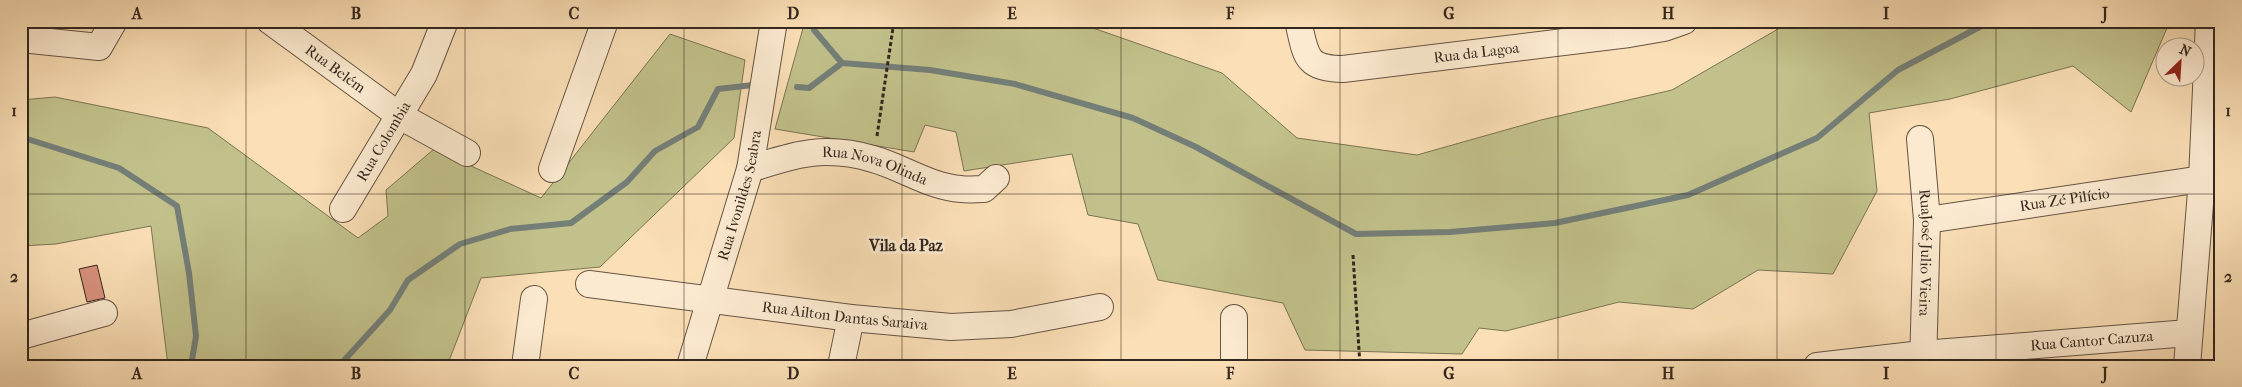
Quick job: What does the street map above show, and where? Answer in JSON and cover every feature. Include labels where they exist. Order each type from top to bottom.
[{"type":"street","points":[[21,39],[99,47],[114,21]]},
{"type":"street","name":"Rua Belém","points":[[270,21],[400,116],[467,153]]},
{"type":"street","name":"Rua Colombia","points":[[343,209],[424,74],[445,21]]},
{"type":"street","points":[[552,169],[605,21]]},
{"type":"street","name":"Rua Ivonildes Seabra","points":[[690,366],[750,169],[774,21]]},
{"type":"street","name":"Rua da Lagoa","points":[[1298,21],[1306,56],[1318,66],[1327,69],[1343,69],[1629,34],[1664,28],[1684,21]]},
{"type":"street","points":[[2187,366],[2202,179],[2209,21]]},
{"type":"street","name":"RuaJosé Julio Vieira","points":[[1920,139],[1927,220],[1923,360]]},
{"type":"street","name":"Rua Nova Olinda","points":[[750,169],[794,155],[830,152],[874,159],[935,183],[959,189],[984,189],[996,178]]},
{"type":"street","name":"Rua Zé Pilício","points":[[1927,220],[2202,179]]},
{"type":"street","name":"Rua Ailton Dantas Saraiva","points":[[589,284],[851,318],[959,326],[1011,324],[1100,307]]},
{"type":"street","points":[[526,366],[534,299]]},
{"type":"street","points":[[21,336],[104,313]]},
{"type":"street","points":[[841,366],[851,318]]},
{"type":"street","points":[[1234,318],[1234,366]]},
{"type":"street","name":"Rua Cantor Cazuza","points":[[1817,366],[1923,360],[2189,333]]},
{"type":"path","points":[[880,120],[894,21]]},
{"type":"path","points":[[1353,255],[1360,366]]},
{"type":"shaded area","points":[[805,21],[1073,21],[1222,73],[1297,138],[1417,155],[1541,120],[1672,90],[1792,21],[2170,21],[2163,38],[2154,38],[2154,58],[2131,112],[2073,66],[1950,99],[1869,113],[1877,191],[1833,274],[1758,270],[1693,309],[1619,302],[1506,331],[1479,328],[1462,354],[1305,350],[1283,303],[1158,280],[1138,224],[1088,215],[1072,154],[964,171],[956,132],[925,125],[914,152],[775,129]]},
{"type":"shaded area","points":[[670,34],[745,60],[734,138],[600,267],[481,278],[447,366],[168,366],[151,226],[56,244],[21,246],[21,100],[55,97],[208,128],[358,238],[388,216],[386,190],[434,149],[541,198]]},
{"type":"building","points":[[97,265],[105,298],[87,302],[79,269]]},
{"type":"waterway","points":[[814,30],[842,63],[930,70],[1015,84],[1133,118],[1196,147],[1356,234],[1450,232],[1555,223],[1688,195],[1817,138],[1898,70],[1991,21]]},
{"type":"waterway","points":[[797,87],[809,88],[842,63]]},
{"type":"waterway","points":[[339,366],[390,310],[408,280],[460,244],[510,229],[571,223],[627,182],[655,151],[698,127],[718,89],[753,85]]},
{"type":"waterway","points":[[21,137],[119,168],[177,206],[189,273],[196,336],[191,366]]},
{"type":"district","name":"Vila da Paz","points":[[906,245]]}]
